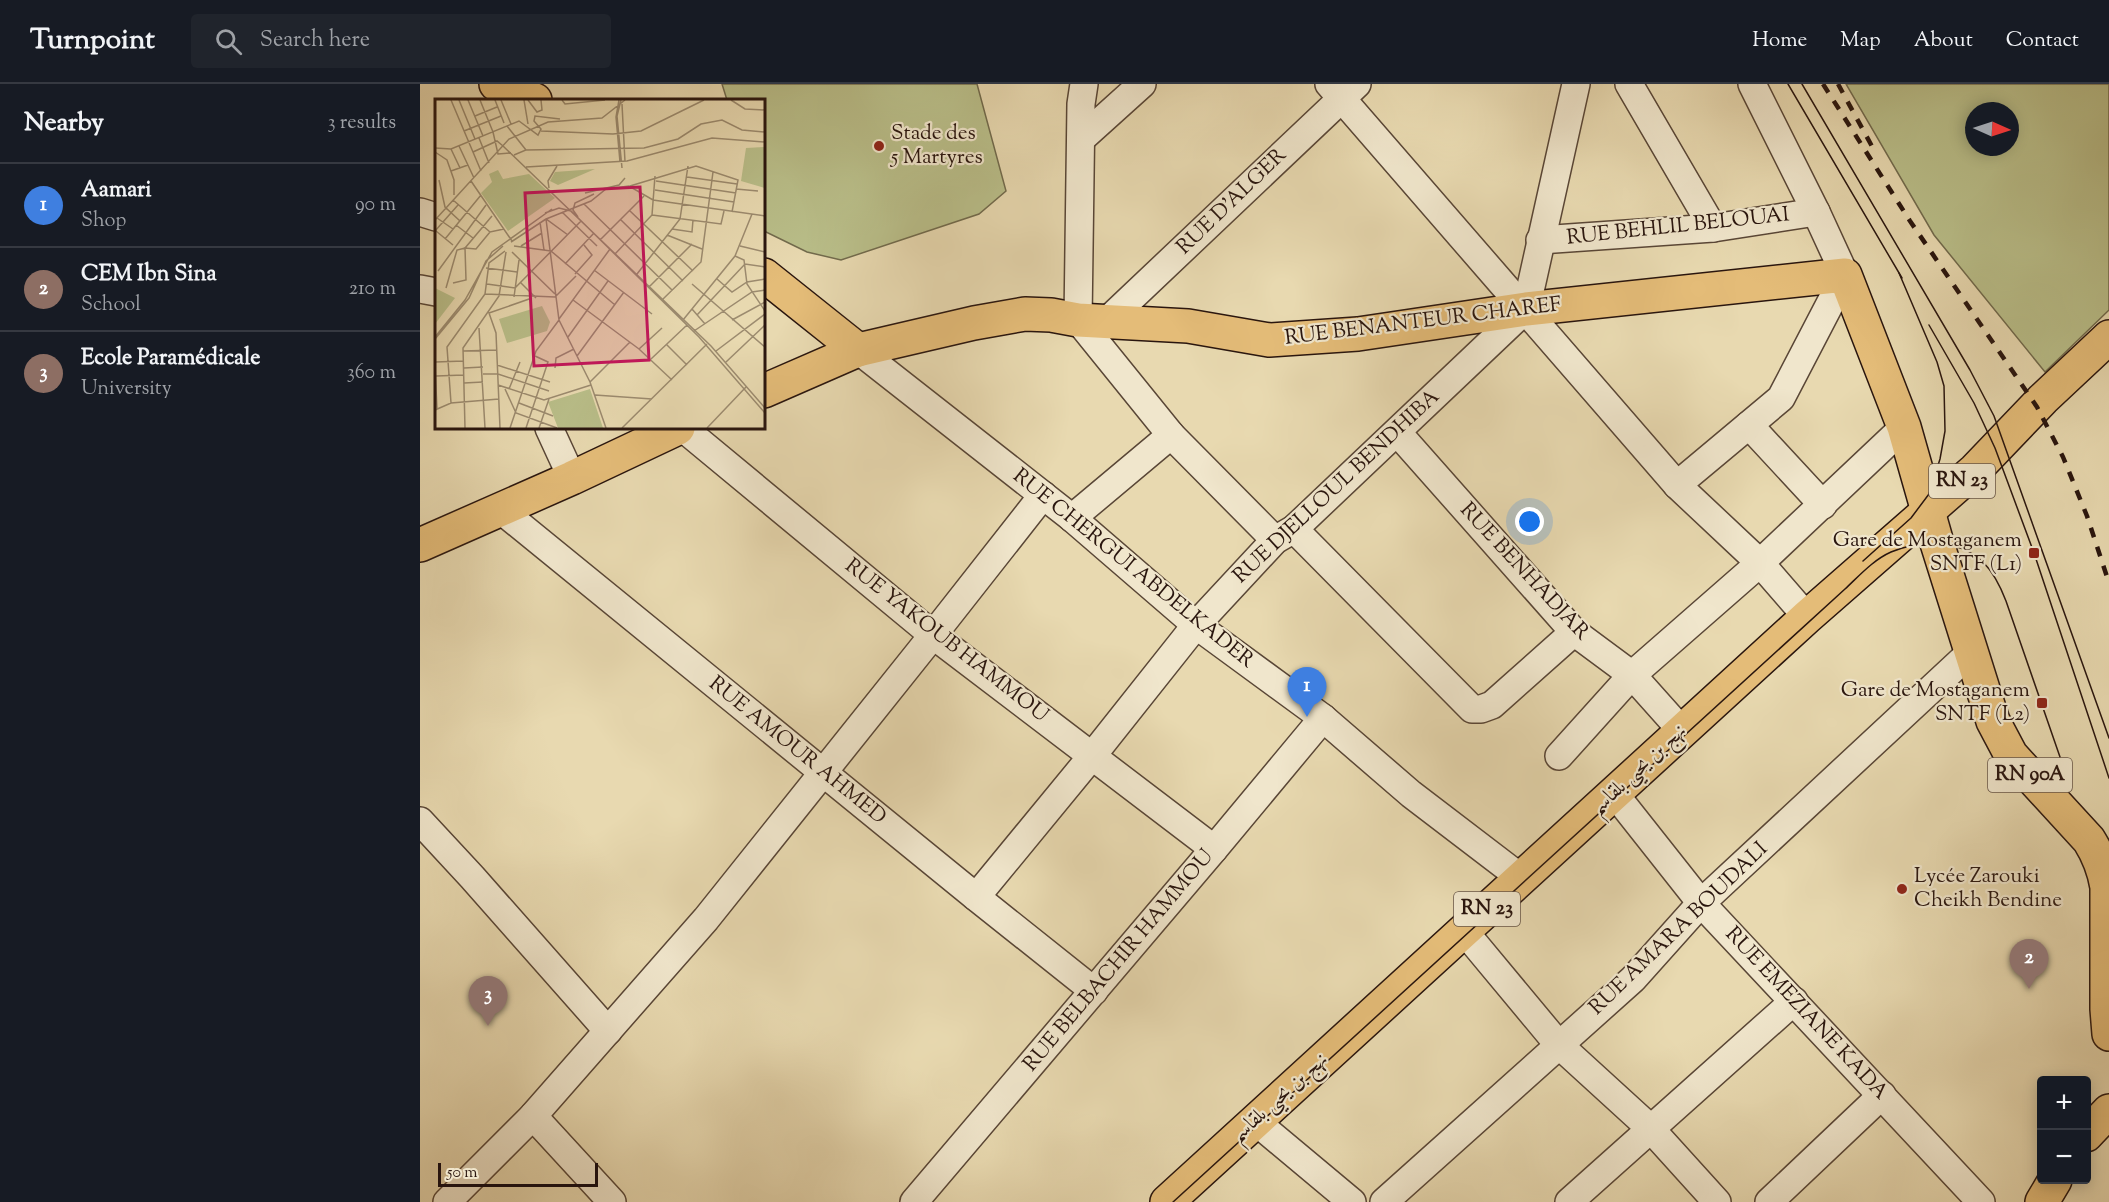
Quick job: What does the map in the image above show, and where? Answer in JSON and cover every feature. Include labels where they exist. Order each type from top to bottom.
[{"type":"main road","name":"RUE BENANTEUR CHAREF","points":[[765,391],[858,350],[974,323],[1025,314],[1188,326],[1269,340],[1358,334],[1526,309],[1845,275]]},
{"type":"main road","points":[[1845,275],[1904,427],[1929,511]]},
{"type":"main road","points":[[765,276],[858,350]]},
{"type":"main road","name":"نهج بن يحيى بلقاسم","points":[[1167,1202],[1807,617],[1975,470],[2043,399],[2109,337]]},
{"type":"main road","points":[[420,545],[676,429]]},
{"type":"main road","name":"RN 90A","points":[[1929,511],[1993,721],[2011,755],[2089,840],[2099,855],[2104,869],[2107,887],[2109,1034]]},
{"type":"main road","points":[[2091,1130],[2109,1111]]},
{"type":"main road","points":[[2042,1202],[2052,1184]]},
{"type":"street","points":[[1081,140],[1142,84]]},
{"type":"street","points":[[1526,309],[1576,84]]},
{"type":"street","points":[[1629,84],[1713,228]]},
{"type":"street","points":[[1677,485],[1781,398],[1845,275],[1752,84]]},
{"type":"street","points":[[1343,88],[1526,309],[1677,485],[1760,563],[1807,617]]},
{"type":"street","name":"RUE D'ALGER","points":[[1092,320],[1343,88]]},
{"type":"street","points":[[1080,91],[1092,320],[1171,435],[1284,534],[1472,709],[1492,705],[1574,632]]},
{"type":"street","points":[[420,212],[435,217]]},
{"type":"street","name":"RUE BEHLIL BELOUAI","points":[[1540,240],[1713,228],[1816,212]]},
{"type":"street","points":[[420,290],[435,292]]},
{"type":"street","name":"RUE DJELLOUL BENDHIBA","points":[[976,897],[1196,625],[1284,534],[1397,432],[1526,309]]},
{"type":"street","name":"RUE CHERGUI ABDELKADER","points":[[858,350],[1072,518],[1196,625],[1323,718],[1411,794],[1521,878]]},
{"type":"street","points":[[1749,425],[1823,505]]},
{"type":"street","points":[[1558,756],[1632,675],[1760,563],[1904,427]]},
{"type":"street","points":[[549,429],[572,478]]},
{"type":"street","name":"RUE YAKOUB HAMMOU","points":[[684,429],[933,635],[1214,849]]},
{"type":"street","name":"RUE BENHADJAR","points":[[1397,432],[1574,632],[1632,675],[1682,731]]},
{"type":"street","points":[[1072,518],[1171,435]]},
{"type":"street","points":[[447,1202],[533,1116],[706,919],[1043,495]]},
{"type":"street","name":"RUE AMOUR AHMED","points":[[501,510],[1094,991]]},
{"type":"street","name":"RUE AMARA BOUDALI","points":[[1384,1202],[1633,979],[1701,903],[1971,652]]},
{"type":"street","name":"RUE BELBACHIR HAMMOU","points":[[914,1202],[1323,718]]},
{"type":"street","name":"RUE EMEZIANE KADA","points":[[1614,793],[1701,903],[1981,1202]]},
{"type":"street","points":[[420,821],[608,1031]]},
{"type":"street","points":[[1464,931],[1558,1044],[1650,1128],[1717,1202]]},
{"type":"street","points":[[1569,1202],[1794,1001]]},
{"type":"street","points":[[1769,1202],[1882,1095]]},
{"type":"street","points":[[533,1116],[612,1202]]},
{"type":"street","points":[[1255,1121],[1352,1202]]},
{"type":"green space","name":"Stade des 5 Martyres","points":[[722,84],[977,84],[1006,191],[979,214],[841,260],[807,252],[765,231],[765,99],[727,99]]},
{"type":"green space","points":[[1846,84],[2109,84],[2109,310],[2045,372],[1934,235]]},
{"type":"tram line","points":[[1788,84],[1902,278]]},
{"type":"tram line","points":[[1802,84],[1970,370],[1994,416],[2109,738]]},
{"type":"tram line","points":[[1863,561],[1911,518],[1929,494],[1940,459],[1945,431],[1944,386],[1937,362],[1899,273]]},
{"type":"tram line","points":[[1929,325],[1974,403],[1995,448],[2034,553],[2109,778]]},
{"type":"tram line","points":[[1173,1202],[1866,569],[1891,552],[1914,545],[1939,544],[1974,554],[1987,566],[2006,601],[2060,757]]},
{"type":"railway","points":[[1823,84],[1910,221],[2037,407],[2063,457],[2087,516],[2109,583]]},
{"type":"railway","points":[[1838,84],[1874,150]]},
{"type":"place","name":"Stade des 5 Martyres","points":[[879,146]]},
{"type":"place","name":"Gare de Mostaganem SNTF (L1)","points":[[2034,553]]},
{"type":"place","name":"Gare de Mostaganem SNTF (L2)","points":[[2042,703]]},
{"type":"place","name":"Aamari","points":[[1307,717]]},
{"type":"place","name":"Lycée Zarouki Cheikh Bendine","points":[[1902,889]]},
{"type":"place","name":"CEM Ibn Sina","points":[[2029,989]]},
{"type":"place","name":"Ecole Paramédicale","points":[[488,1026]]}]
